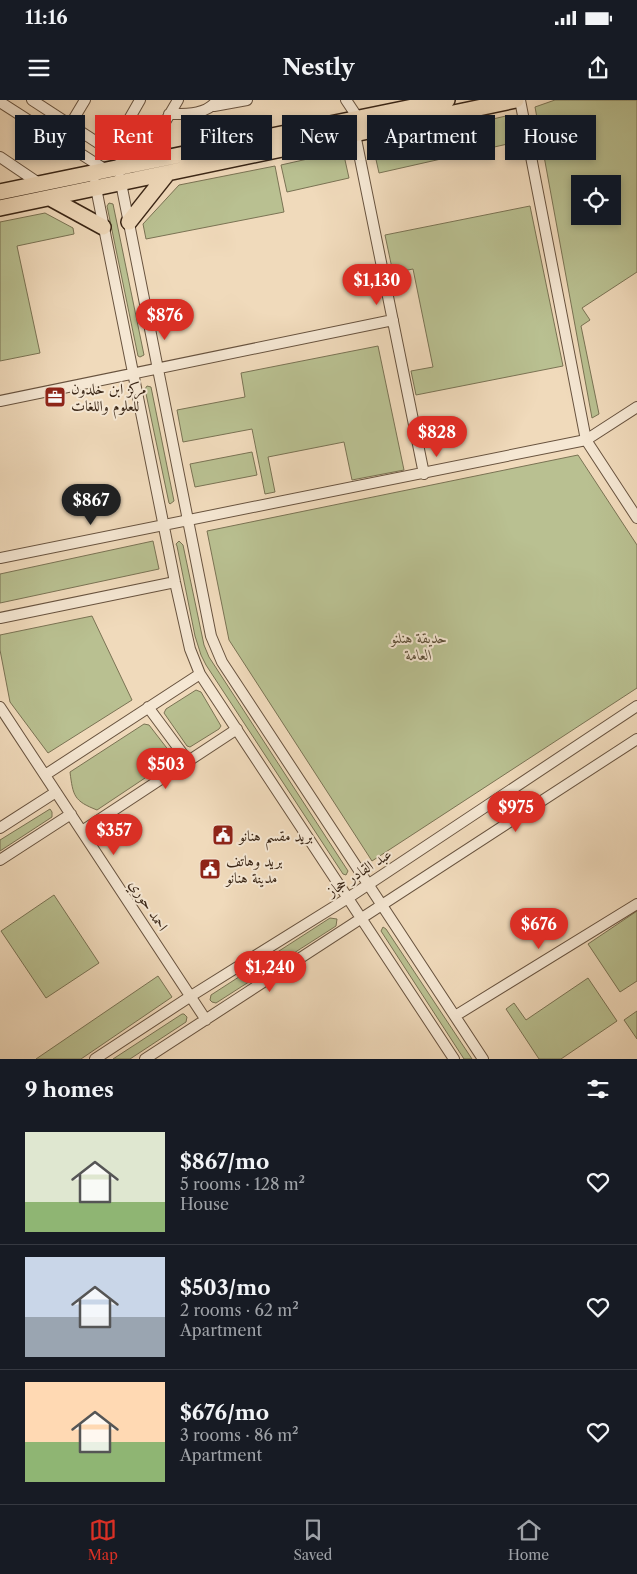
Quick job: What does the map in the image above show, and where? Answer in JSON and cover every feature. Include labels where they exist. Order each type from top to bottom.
[{"type":"main road","points":[[0,192],[447,100]]},
{"type":"main road","points":[[357,134],[516,100]]},
{"type":"main road","points":[[0,208],[282,150]]},
{"type":"main road","points":[[129,222],[167,174]]},
{"type":"main road","points":[[50,198],[103,227]]},
{"type":"street","points":[[32,100],[55,115]]},
{"type":"street","points":[[76,115],[85,100]]},
{"type":"street","points":[[131,115],[140,100]]},
{"type":"street","points":[[178,100],[169,114],[96,189],[190,649],[200,674],[454,1059]]},
{"type":"street","points":[[169,114],[197,113],[215,103],[247,100]]},
{"type":"street","points":[[346,100],[358,118]]},
{"type":"street","points":[[520,100],[586,440],[637,518]]},
{"type":"street","points":[[0,102],[118,168]]},
{"type":"street","points":[[357,144],[424,474]]},
{"type":"street","points":[[0,157],[40,184]]},
{"type":"street","points":[[115,160],[129,222],[211,636],[222,662],[483,1059]]},
{"type":"street","points":[[0,401],[393,320]]},
{"type":"street","points":[[0,558],[586,440],[637,407]]},
{"type":"street","points":[[0,618],[175,582]]},
{"type":"street","points":[[45,775],[200,674]]},
{"type":"street","name":"عبد القادر حجاز","points":[[95,1059],[191,996],[348,898],[637,706]]},
{"type":"street","name":"احمد حوري","points":[[0,707],[206,1020]]},
{"type":"street","points":[[148,707],[188,761]]},
{"type":"street","points":[[82,831],[236,729]]},
{"type":"street","points":[[145,1059],[637,739]]},
{"type":"street","points":[[0,828],[56,792]]},
{"type":"street","points":[[0,860],[71,814]]},
{"type":"street","points":[[454,1016],[637,904]]},
{"type":"green space","points":[[555,100],[637,100],[637,272],[582,308],[590,320],[581,326],[599,414],[592,418],[545,160],[596,160],[596,115],[536,115],[535,107]]},
{"type":"green space","points":[[505,116],[505,145],[495,147],[495,118]]},
{"type":"green space","points":[[303,160],[345,160],[349,178],[287,192],[281,165]]},
{"type":"green space","points":[[376,160],[437,160],[379,173]]},
{"type":"green space","points":[[275,166],[284,212],[146,239],[143,224],[179,185]]},
{"type":"green space","points":[[109,203],[113,204],[144,355],[140,357],[138,356],[107,206]]},
{"type":"green space","points":[[530,206],[563,366],[416,395],[411,371],[433,367],[413,269],[393,273],[385,235]]},
{"type":"green space","points":[[45,213],[73,228],[74,234],[17,246],[40,353],[0,361],[0,222]]},
{"type":"green space","points":[[378,346],[404,470],[352,480],[344,442],[268,457],[275,492],[265,494],[252,429],[183,442],[177,410],[245,397],[241,373]]},
{"type":"green space","points":[[147,386],[151,387],[174,501],[170,504],[145,389]]},
{"type":"green space","points":[[252,452],[257,475],[195,487],[190,464]]},
{"type":"green space","name":"حديقة هنلنو العامة","points":[[578,455],[637,545],[637,688],[372,861],[229,640],[207,531]]},
{"type":"green space","points":[[153,541],[159,569],[0,603],[0,574]]},
{"type":"green space","points":[[179,541],[183,545],[204,645],[209,657],[348,871],[346,875],[343,874],[201,655],[195,636],[176,544]]},
{"type":"green space","points":[[92,616],[132,700],[48,753],[10,702],[0,650],[0,635]]},
{"type":"green space","points":[[196,690],[201,692],[221,726],[190,747],[187,746],[164,713],[166,709]]},
{"type":"green space","points":[[144,724],[149,725],[173,756],[172,760],[97,810],[79,800],[72,787],[70,772]]},
{"type":"green space","points":[[50,809],[52,817],[0,851],[0,840]]},
{"type":"green space","points":[[54,895],[99,963],[46,998],[1,931]]},
{"type":"green space","points":[[637,911],[637,981],[620,992],[588,944]]},
{"type":"green space","points":[[330,918],[337,919],[336,926],[216,1003],[210,1000],[211,995]]},
{"type":"green space","points":[[383,927],[472,1059],[464,1059],[381,931]]},
{"type":"green space","points":[[158,976],[172,997],[81,1059],[36,1059]]},
{"type":"green space","points":[[588,978],[617,1021],[561,1059],[539,1059],[506,1009],[514,1003],[526,1020]]},
{"type":"green space","points":[[637,1011],[637,1039],[624,1020]]},
{"type":"green space","points":[[182,1014],[187,1017],[186,1022],[130,1059],[113,1059]]},
{"type":"place","name":"مركز ابن خلدون للعلوم واللغات","points":[[55,397]]},
{"type":"place","name":"بريد مقسم هنانو","points":[[223,835]]},
{"type":"place","name":"بريد وهاتف مدينة هنانو","points":[[210,869]]}]
